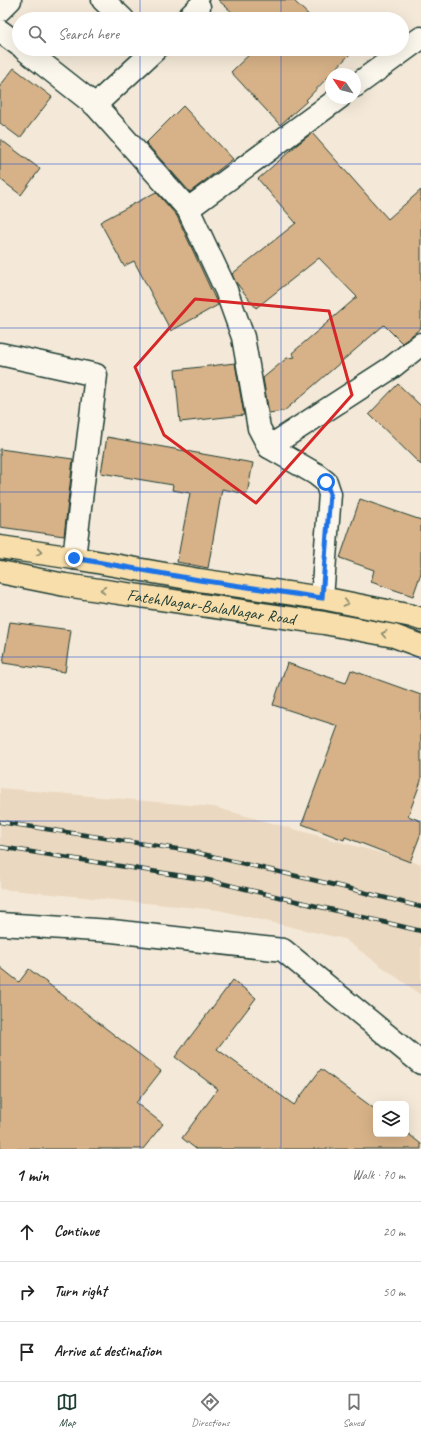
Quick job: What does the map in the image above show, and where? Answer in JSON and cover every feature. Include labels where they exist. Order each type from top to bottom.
[{"type":"main road","points":[[0,547],[74,558],[199,580],[322,598],[421,619]]},
{"type":"main road","name":"FatehNagar-BalaNagar Road","points":[[0,572],[65,585],[324,623],[394,636],[421,646]]},
{"type":"street","points":[[0,10],[10,0]]},
{"type":"street","points":[[103,0],[116,12]]},
{"type":"street","points":[[409,47],[421,38]]},
{"type":"street","points":[[33,56],[95,105],[188,209],[226,290],[243,337],[259,428],[269,447],[316,474],[326,482],[330,494],[322,598]]},
{"type":"street","points":[[95,105],[148,56]]},
{"type":"street","points":[[361,82],[396,56]]},
{"type":"street","points":[[188,209],[331,104]]},
{"type":"street","points":[[269,447],[391,368],[421,344]]},
{"type":"street","points":[[0,354],[96,375],[74,558]]},
{"type":"street","points":[[0,924],[112,930],[283,950],[421,1062]]},
{"type":"highlighted area","points":[[195,299],[329,311],[352,395],[256,503],[164,435],[135,367]]},
{"type":"shaded area","points":[[0,788],[214,807],[421,864],[421,995],[344,939],[218,910],[0,889]]},
{"type":"building","points":[[218,0],[293,0],[306,12],[232,12]]},
{"type":"building","points":[[248,56],[348,56],[337,68],[325,68],[325,80],[306,100],[307,101],[280,125],[231,72]]},
{"type":"building","points":[[14,68],[52,97],[20,138],[0,123],[0,86]]},
{"type":"building","points":[[183,106],[233,159],[190,192],[146,143]]},
{"type":"building","points":[[312,133],[388,219],[421,190],[421,328],[402,343],[384,325],[284,411],[269,413],[263,378],[287,358],[295,357],[292,353],[357,297],[319,258],[256,308],[235,281],[232,274],[296,223],[258,179]]},
{"type":"building","points":[[0,139],[40,169],[21,195],[0,179]]},
{"type":"building","points":[[156,192],[177,216],[218,305],[171,331],[134,261],[124,266],[100,222]]},
{"type":"building","points":[[235,363],[244,415],[180,422],[175,370]]},
{"type":"building","points":[[398,384],[421,406],[421,465],[369,414]]},
{"type":"building","points":[[107,437],[253,463],[247,494],[222,489],[208,568],[177,562],[190,493],[172,490],[173,485],[101,473]]},
{"type":"building","points":[[0,449],[73,459],[64,536],[0,527]]},
{"type":"building","points":[[360,499],[421,520],[421,573],[413,596],[371,582],[374,570],[340,558]]},
{"type":"building","points":[[10,622],[71,630],[65,672],[3,663]]},
{"type":"building","points":[[287,663],[346,683],[351,670],[421,695],[421,781],[408,816],[421,821],[421,833],[410,862],[345,837],[344,840],[302,824],[338,726],[273,705]]},
{"type":"building","points":[[0,967],[19,982],[29,969],[161,1071],[136,1103],[163,1124],[143,1149],[0,1149]]},
{"type":"building","points":[[233,980],[256,998],[217,1049],[294,1105],[321,1069],[373,1108],[373,1137],[409,1137],[409,1134],[421,1144],[421,1149],[196,1149],[182,1138],[218,1089],[175,1057]]},
{"type":"railway","points":[[0,822],[190,851],[421,907]]},
{"type":"railway","points":[[0,847],[208,880],[421,931]]},
{"type":"route","points":[[74,558],[199,580],[322,598],[330,494],[326,482]]}]
